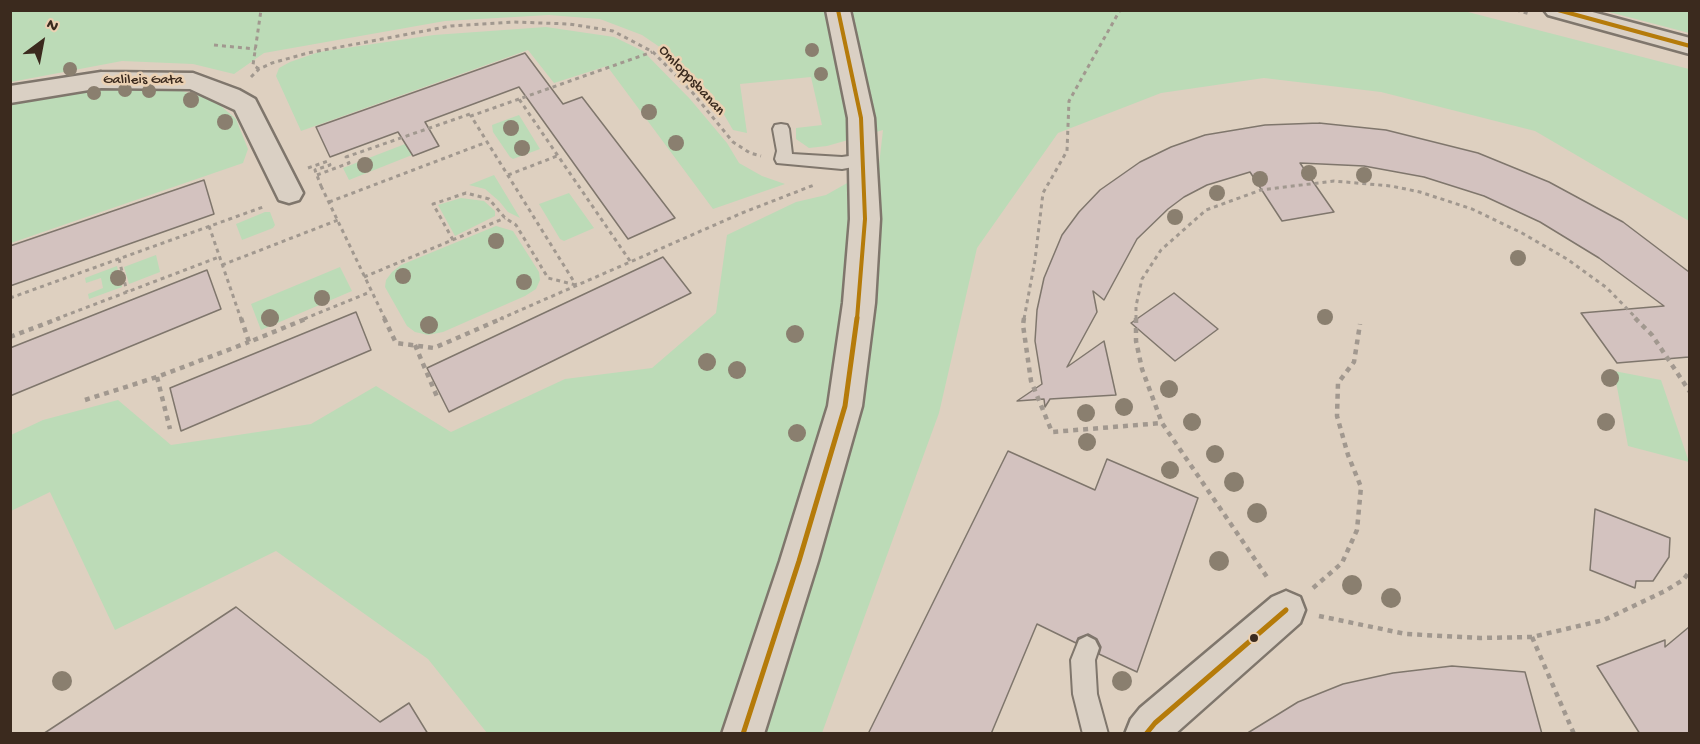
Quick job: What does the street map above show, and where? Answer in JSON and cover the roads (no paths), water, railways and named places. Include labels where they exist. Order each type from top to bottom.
[{"type":"street","points":[[743,734],[799,561],[845,406],[859,303],[866,219],[861,118],[838,10]]},
{"type":"street","points":[[1556,10],[1689,46]]},
{"type":"street","name":"Galileis Gata","points":[[10,94],[101,80],[193,81],[246,105],[289,193]]},
{"type":"street","points":[[1146,734],[1155,723],[1286,610]]},
{"type":"lane","points":[[781,129],[783,159],[825,162],[864,160]]},
{"type":"lane","points":[[1087,648],[1083,660],[1085,694],[1096,734]]}]
